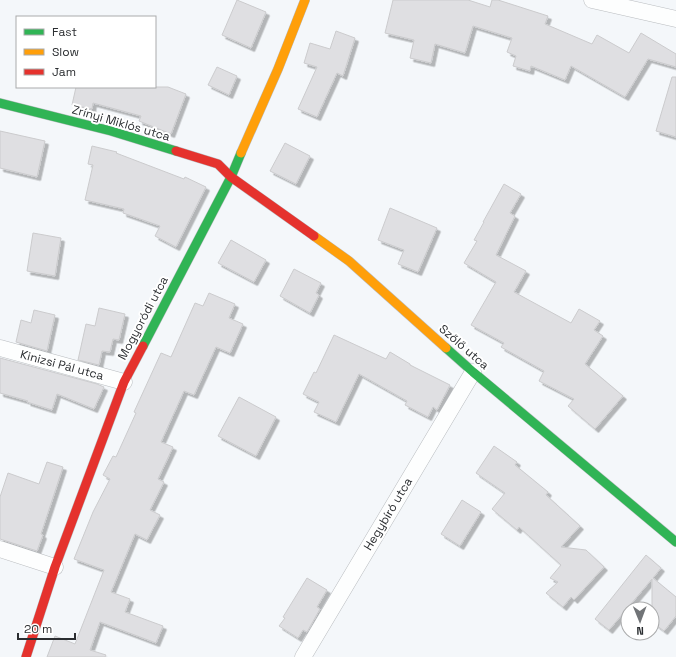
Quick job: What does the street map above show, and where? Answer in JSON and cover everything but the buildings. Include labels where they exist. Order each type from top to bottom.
[{"type":"street","name":"Mogyoródi utca","points":[[26,657],[55,567],[124,382],[231,177],[278,69],[305,0]]},
{"type":"street","points":[[592,0],[676,19]]},
{"type":"street","name":"Zrínyi Miklós utca","points":[[0,103],[111,131],[218,164],[231,177]]},
{"type":"street","name":"Szőlő utca","points":[[231,177],[349,261],[473,372],[676,542]]},
{"type":"street","name":"Kinizsi Pál utca","points":[[0,348],[124,382]]},
{"type":"street","name":"Hegybíró utca","points":[[303,657],[473,372]]},
{"type":"street","points":[[0,549],[55,567]]},
{"type":"traffic: fast","points":[[0,103],[111,131],[176,151]]},
{"type":"traffic: fast","points":[[143,346],[231,177],[241,153]]},
{"type":"traffic: fast","points":[[446,348],[676,542]]},
{"type":"traffic: slow","points":[[241,153],[278,69],[305,0]]},
{"type":"traffic: slow","points":[[314,236],[349,261],[446,348]]},
{"type":"traffic: jam","points":[[176,151],[218,164],[231,177],[314,236]]},
{"type":"traffic: jam","points":[[26,657],[55,567],[124,382],[143,346]]}]
